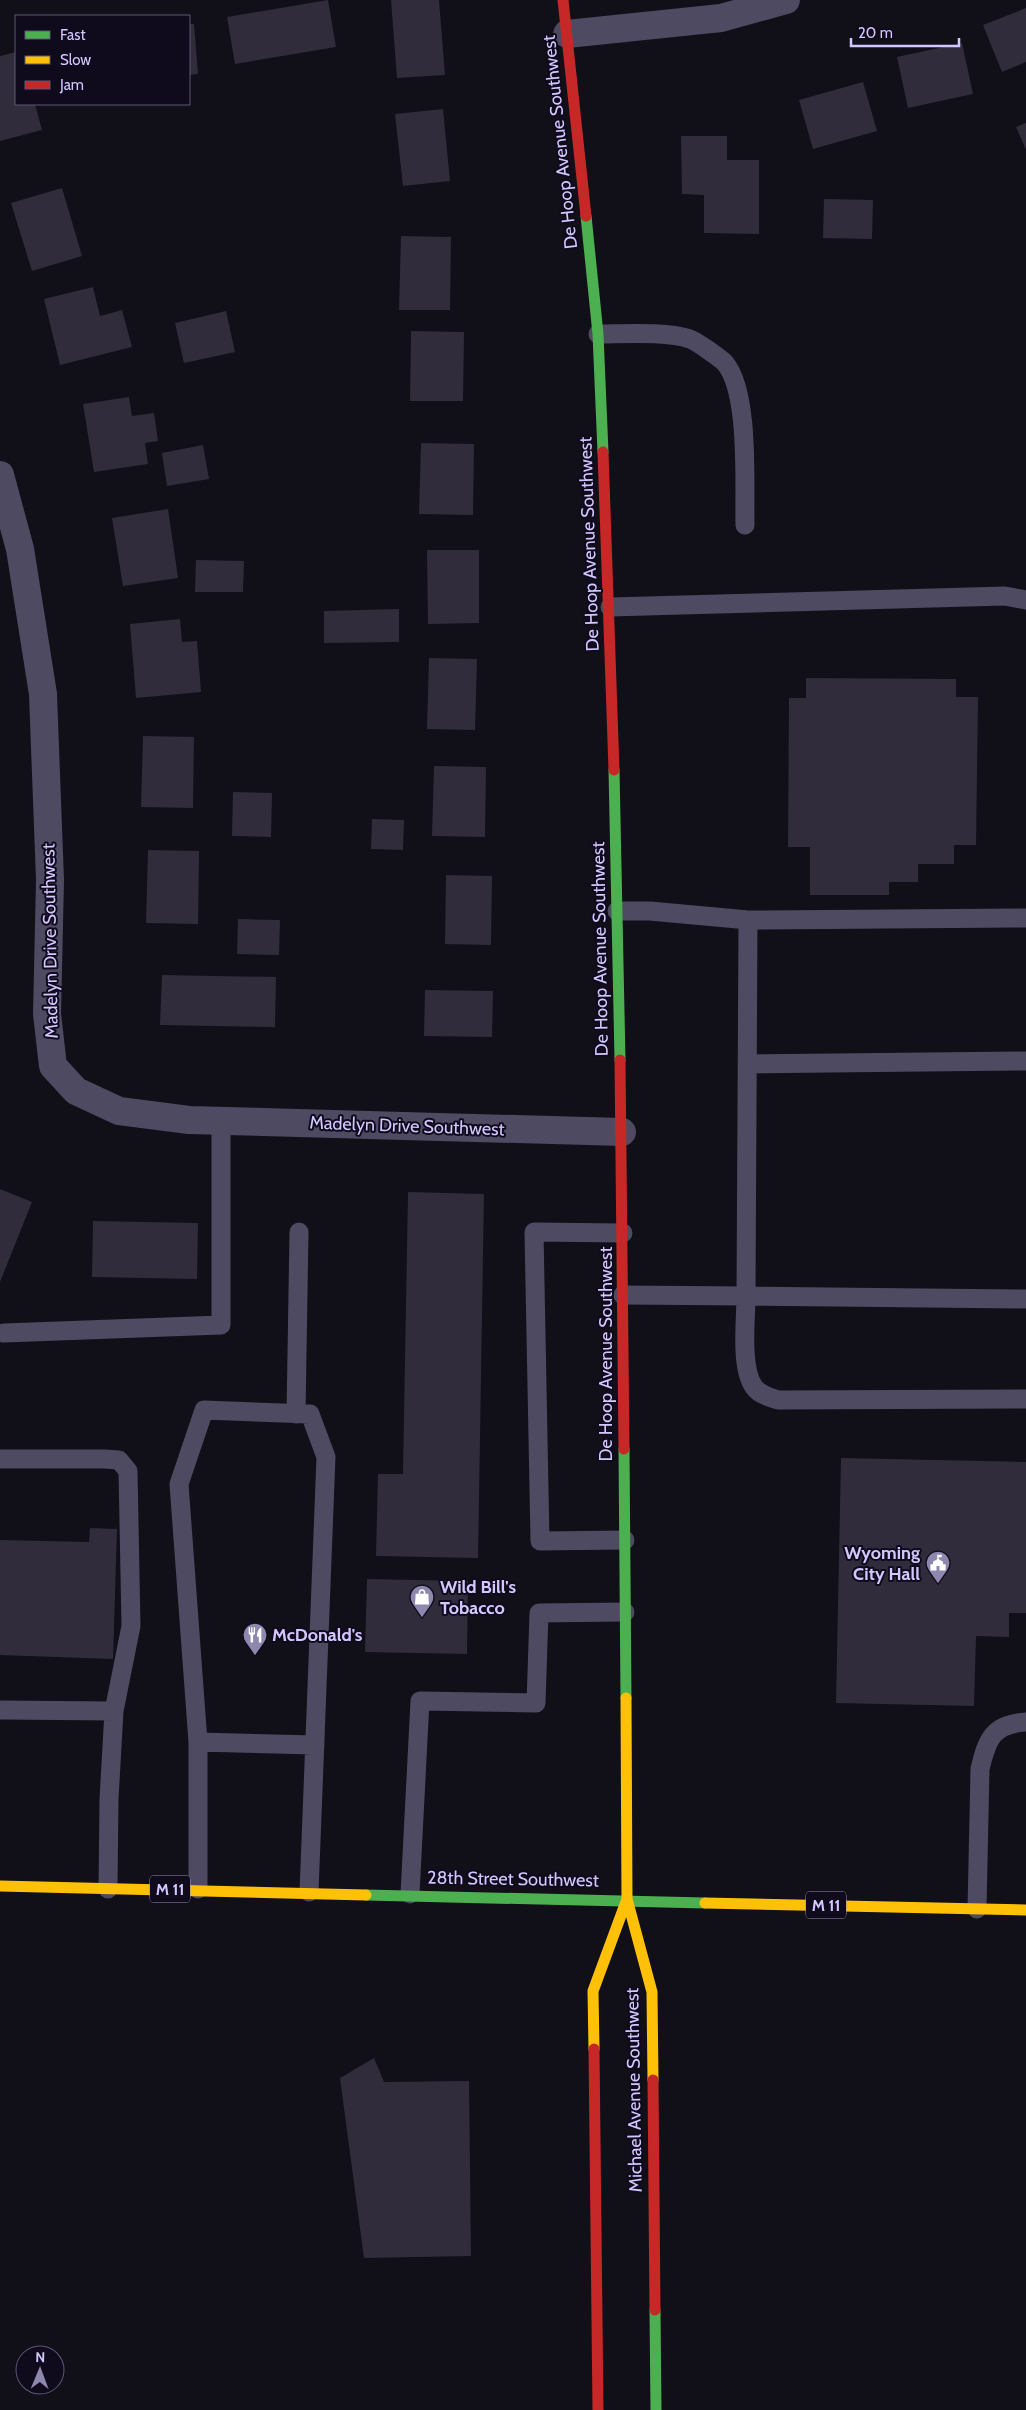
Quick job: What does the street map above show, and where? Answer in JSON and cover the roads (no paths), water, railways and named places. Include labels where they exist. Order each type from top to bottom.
[{"type":"street","name":"De Hoop Avenue Southwest","points":[[563,0],[598,334],[610,607],[622,1132],[627,1899]]},
{"type":"street","points":[[566,34],[721,18],[786,0]]},
{"type":"street","name":"Madelyn Drive Southwest","points":[[0,475],[20,549],[43,694],[50,880],[47,1014],[53,1066],[76,1091],[119,1111],[189,1120],[622,1132]]},
{"type":"street","name":"28th Street Southwest","points":[[0,1886],[627,1899],[1026,1910]]},
{"type":"street","name":"Michael Avenue Southwest","points":[[598,2410],[593,1991],[627,1899]]},
{"type":"street","name":"Michael Avenue Southwest","points":[[627,1899],[652,1992],[656,2410]]},
{"type":"lane","points":[[598,334],[649,334],[690,339],[724,363],[738,392],[742,424],[745,525]]},
{"type":"lane","points":[[610,607],[1005,596],[1026,600]]},
{"type":"lane","points":[[617,911],[650,911],[748,920],[1026,918]]},
{"type":"lane","points":[[748,920],[746,1296],[748,1376],[755,1388],[765,1396],[778,1400],[1026,1399]]},
{"type":"lane","points":[[747,1064],[1026,1061]]},
{"type":"lane","points":[[4,1333],[221,1325],[221,1121]]},
{"type":"lane","points":[[296,1414],[299,1232]]},
{"type":"lane","points":[[623,1233],[534,1232],[540,1541],[625,1540]]},
{"type":"lane","points":[[623,1295],[1026,1298]]},
{"type":"lane","points":[[198,1889],[198,1742],[179,1484],[204,1410],[310,1414],[326,1458],[309,1892]]},
{"type":"lane","points":[[0,1459],[119,1460],[128,1471],[132,1626],[114,1711],[109,1799],[108,1889]]},
{"type":"lane","points":[[410,1894],[420,1701],[536,1703],[538,1613],[625,1612]]},
{"type":"lane","points":[[0,1710],[114,1711]]},
{"type":"lane","points":[[977,1909],[980,1769],[985,1749],[994,1732],[1008,1724],[1026,1722]]},
{"type":"lane","points":[[198,1742],[315,1745]]},
{"type":"place","name":"Wyoming City Hall","points":[[938,1584]]},
{"type":"place","name":"Wild Bill's Tobacco","points":[[422,1618]]},
{"type":"place","name":"McDonald's","points":[[255,1656]]}]
